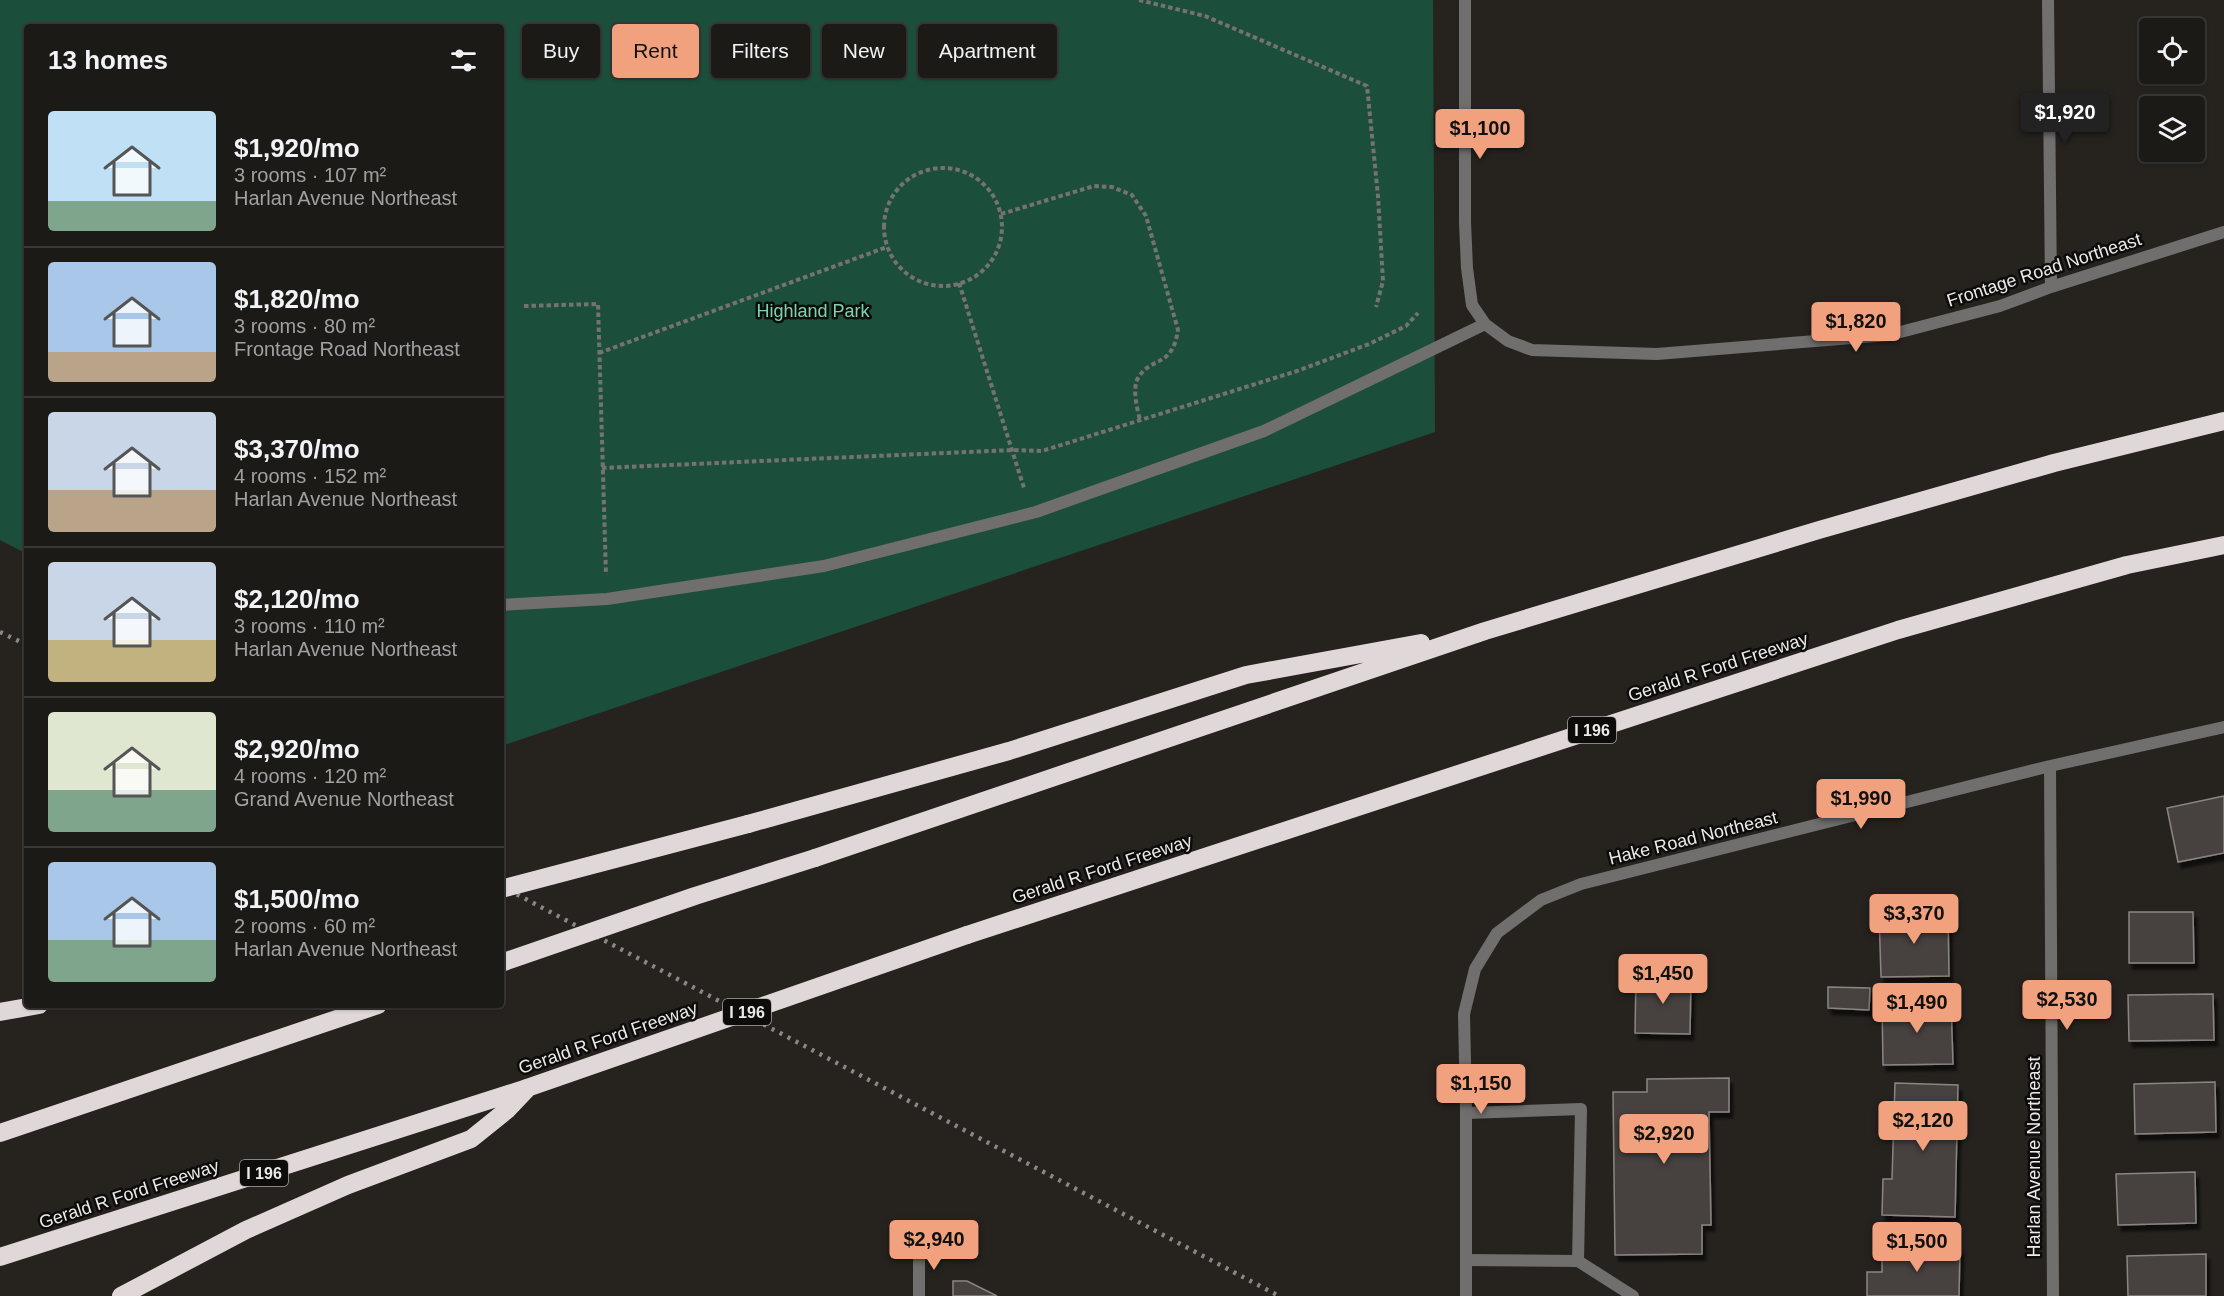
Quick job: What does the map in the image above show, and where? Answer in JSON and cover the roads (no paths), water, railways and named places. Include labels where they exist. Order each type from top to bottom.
[{"type":"highway","points":[[504,962],[1485,631],[1819,530],[2032,469],[2224,421]]},
{"type":"highway","name":"Gerald R Ford Freeway","points":[[0,1257],[527,1088],[967,935],[1898,630],[2127,565],[2224,545]]},
{"type":"highway","points":[[504,888],[748,824],[1009,751],[1246,675],[1485,631]]},
{"type":"highway","points":[[0,1012],[24,1008]]},
{"type":"highway","points":[[0,1133],[368,1008]]},
{"type":"highway","points":[[121,1296],[246,1230],[348,1185],[471,1139],[507,1110],[527,1088]]},
{"type":"street","points":[[504,605],[607,599],[824,566],[1032,513],[1264,431],[1485,324],[1472,305],[1467,268],[1465,0]]},
{"type":"street","points":[[2048,0],[2051,287]]},
{"type":"street","name":"Frontage Road Northeast","points":[[1485,324],[1508,341],[1532,350],[1657,354],[1889,335],[2000,306],[2051,287],[2224,232]]},
{"type":"street","name":"Hake Road Northeast","points":[[1467,1113],[1464,1014],[1475,969],[1497,933],[1541,900],[1581,884],[2050,766],[2224,727]]},
{"type":"street","name":"Harlan Avenue Northeast","points":[[2050,766],[2053,1296]]},
{"type":"street","points":[[1466,1296],[1467,1113],[1581,1109],[1578,1261]]},
{"type":"street","points":[[919,1246],[919,1296]]},
{"type":"street","points":[[1466,1260],[1578,1261],[1633,1296]]},
{"type":"railway","points":[[0,632],[24,644]]},
{"type":"railway","points":[[504,888],[1279,1296]]},
{"type":"park label","name":"Highland Park","points":[[813,311]]}]
